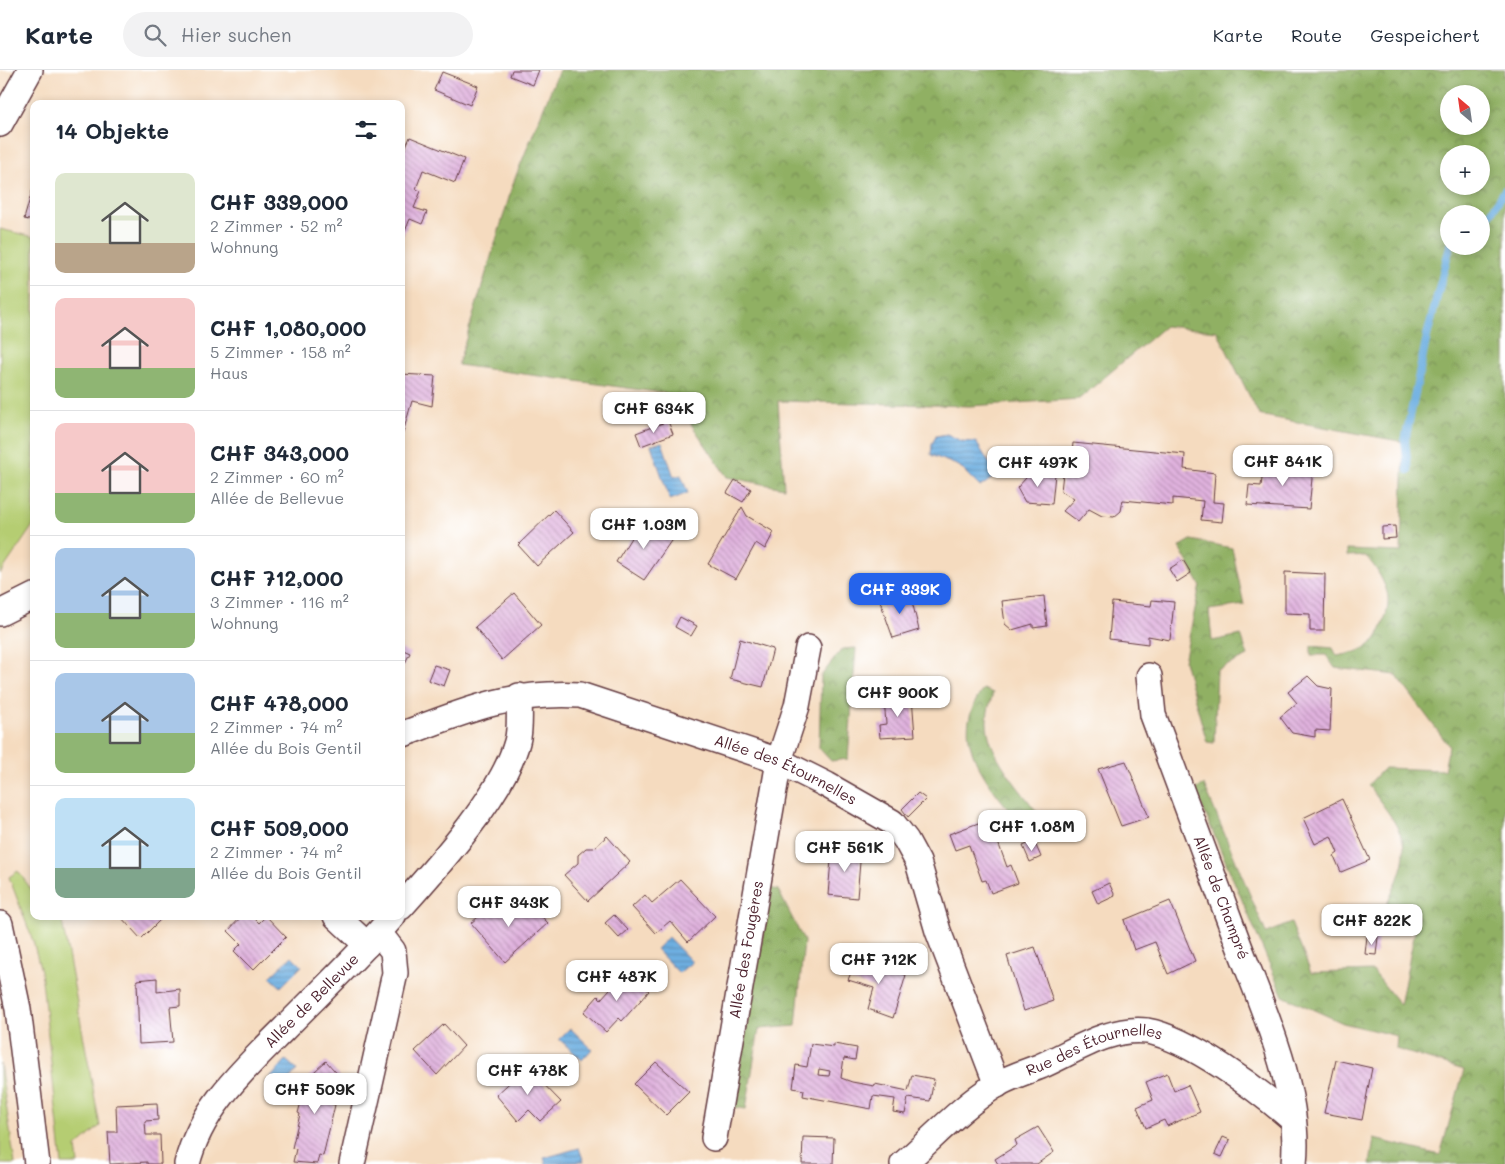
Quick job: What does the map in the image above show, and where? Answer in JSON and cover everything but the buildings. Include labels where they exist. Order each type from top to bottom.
[{"type":"street","points":[[0,124],[30,70]]},
{"type":"street","points":[[0,613],[30,598]]},
{"type":"street","name":"Allée des Fougères","points":[[714,1138],[779,761],[797,706],[808,648]]},
{"type":"street","name":"Allée de Champré","points":[[1149,676],[1153,715],[1267,1021],[1286,1081],[1292,1119],[1294,1164]]},
{"type":"street","name":"Allée des Étournelles","points":[[405,734],[493,702],[519,696],[552,693],[580,695],[779,761],[883,816],[906,840],[924,879],[938,931],[997,1085]]},
{"type":"street","points":[[405,902],[453,847],[504,772],[518,736],[519,696]]},
{"type":"street","points":[[348,920],[380,931],[393,951],[394,973],[352,1164]]},
{"type":"street","points":[[0,924],[18,1009],[37,1164]]},
{"type":"street","name":"Allée de Bellevue","points":[[186,1164],[191,1146],[204,1120],[236,1078],[380,931]]},
{"type":"street","name":"Rue des Étournelles","points":[[904,1164],[979,1097],[997,1085],[1101,1038],[1138,1030],[1166,1037],[1202,1055],[1237,1076],[1292,1119]]},
{"type":"green space","points":[[559,70],[1505,70],[1505,1164],[1370,1164],[1374,1139],[1440,1155],[1464,1070],[1396,1049],[1397,1036],[1343,1023],[1283,996],[1195,790],[1204,785],[1266,933],[1291,923],[1311,973],[1373,971],[1400,1005],[1418,916],[1385,909],[1404,857],[1403,841],[1396,824],[1368,785],[1384,768],[1444,770],[1449,746],[1396,675],[1335,668],[1326,655],[1311,655],[1311,646],[1333,648],[1337,656],[1351,653],[1361,650],[1373,642],[1382,627],[1388,603],[1383,581],[1367,558],[1363,556],[1347,556],[1347,550],[1401,552],[1404,442],[1259,415],[1217,331],[1165,326],[1079,399],[970,406],[778,401],[784,488],[727,477],[671,394],[458,365],[515,178]]},
{"type":"green space","points":[[0,229],[30,236],[30,530],[0,574]]},
{"type":"green space","points":[[1191,540],[1232,548],[1244,605],[1209,610],[1212,641],[1241,635],[1248,656],[1217,670],[1214,743],[1207,742],[1184,661],[1200,585],[1179,547]]},
{"type":"green space","points":[[856,648],[848,759],[831,761],[819,748],[821,676],[842,649]]},
{"type":"green space","points":[[983,689],[993,693],[987,717],[991,742],[1001,764],[1037,812],[1023,826],[992,788],[974,757],[969,741],[968,725],[972,710]]},
{"type":"green space","points":[[18,871],[30,888],[30,920],[62,920],[100,1126],[76,1147],[78,1164],[62,1164],[41,971],[33,941],[9,877]]},
{"type":"green space","points":[[771,888],[778,890],[804,941],[796,1026],[759,1029],[746,1109],[733,1107]]},
{"type":"green space","points":[[0,1064],[15,1164],[0,1164]]},
{"type":"water","points":[[947,434],[961,441],[976,442],[997,475],[980,487],[959,466],[931,455],[932,444],[936,436]]},
{"type":"water","points":[[662,442],[674,477],[681,475],[688,493],[670,500],[651,445]]},
{"type":"water","points":[[668,937],[692,962],[679,973],[656,949]]},
{"type":"water","points":[[292,956],[302,966],[281,987],[270,977]]},
{"type":"water","points":[[570,1028],[592,1049],[582,1060],[559,1039]]},
{"type":"water","points":[[286,1060],[297,1070],[277,1093],[268,1092],[266,1083]]},
{"type":"water","points":[[579,1148],[584,1162],[546,1164],[544,1158]]},
{"type":"waterway","points":[[1490,214],[1505,190]]},
{"type":"waterway","points":[[1408,470],[1405,441],[1427,336],[1448,255]]}]
